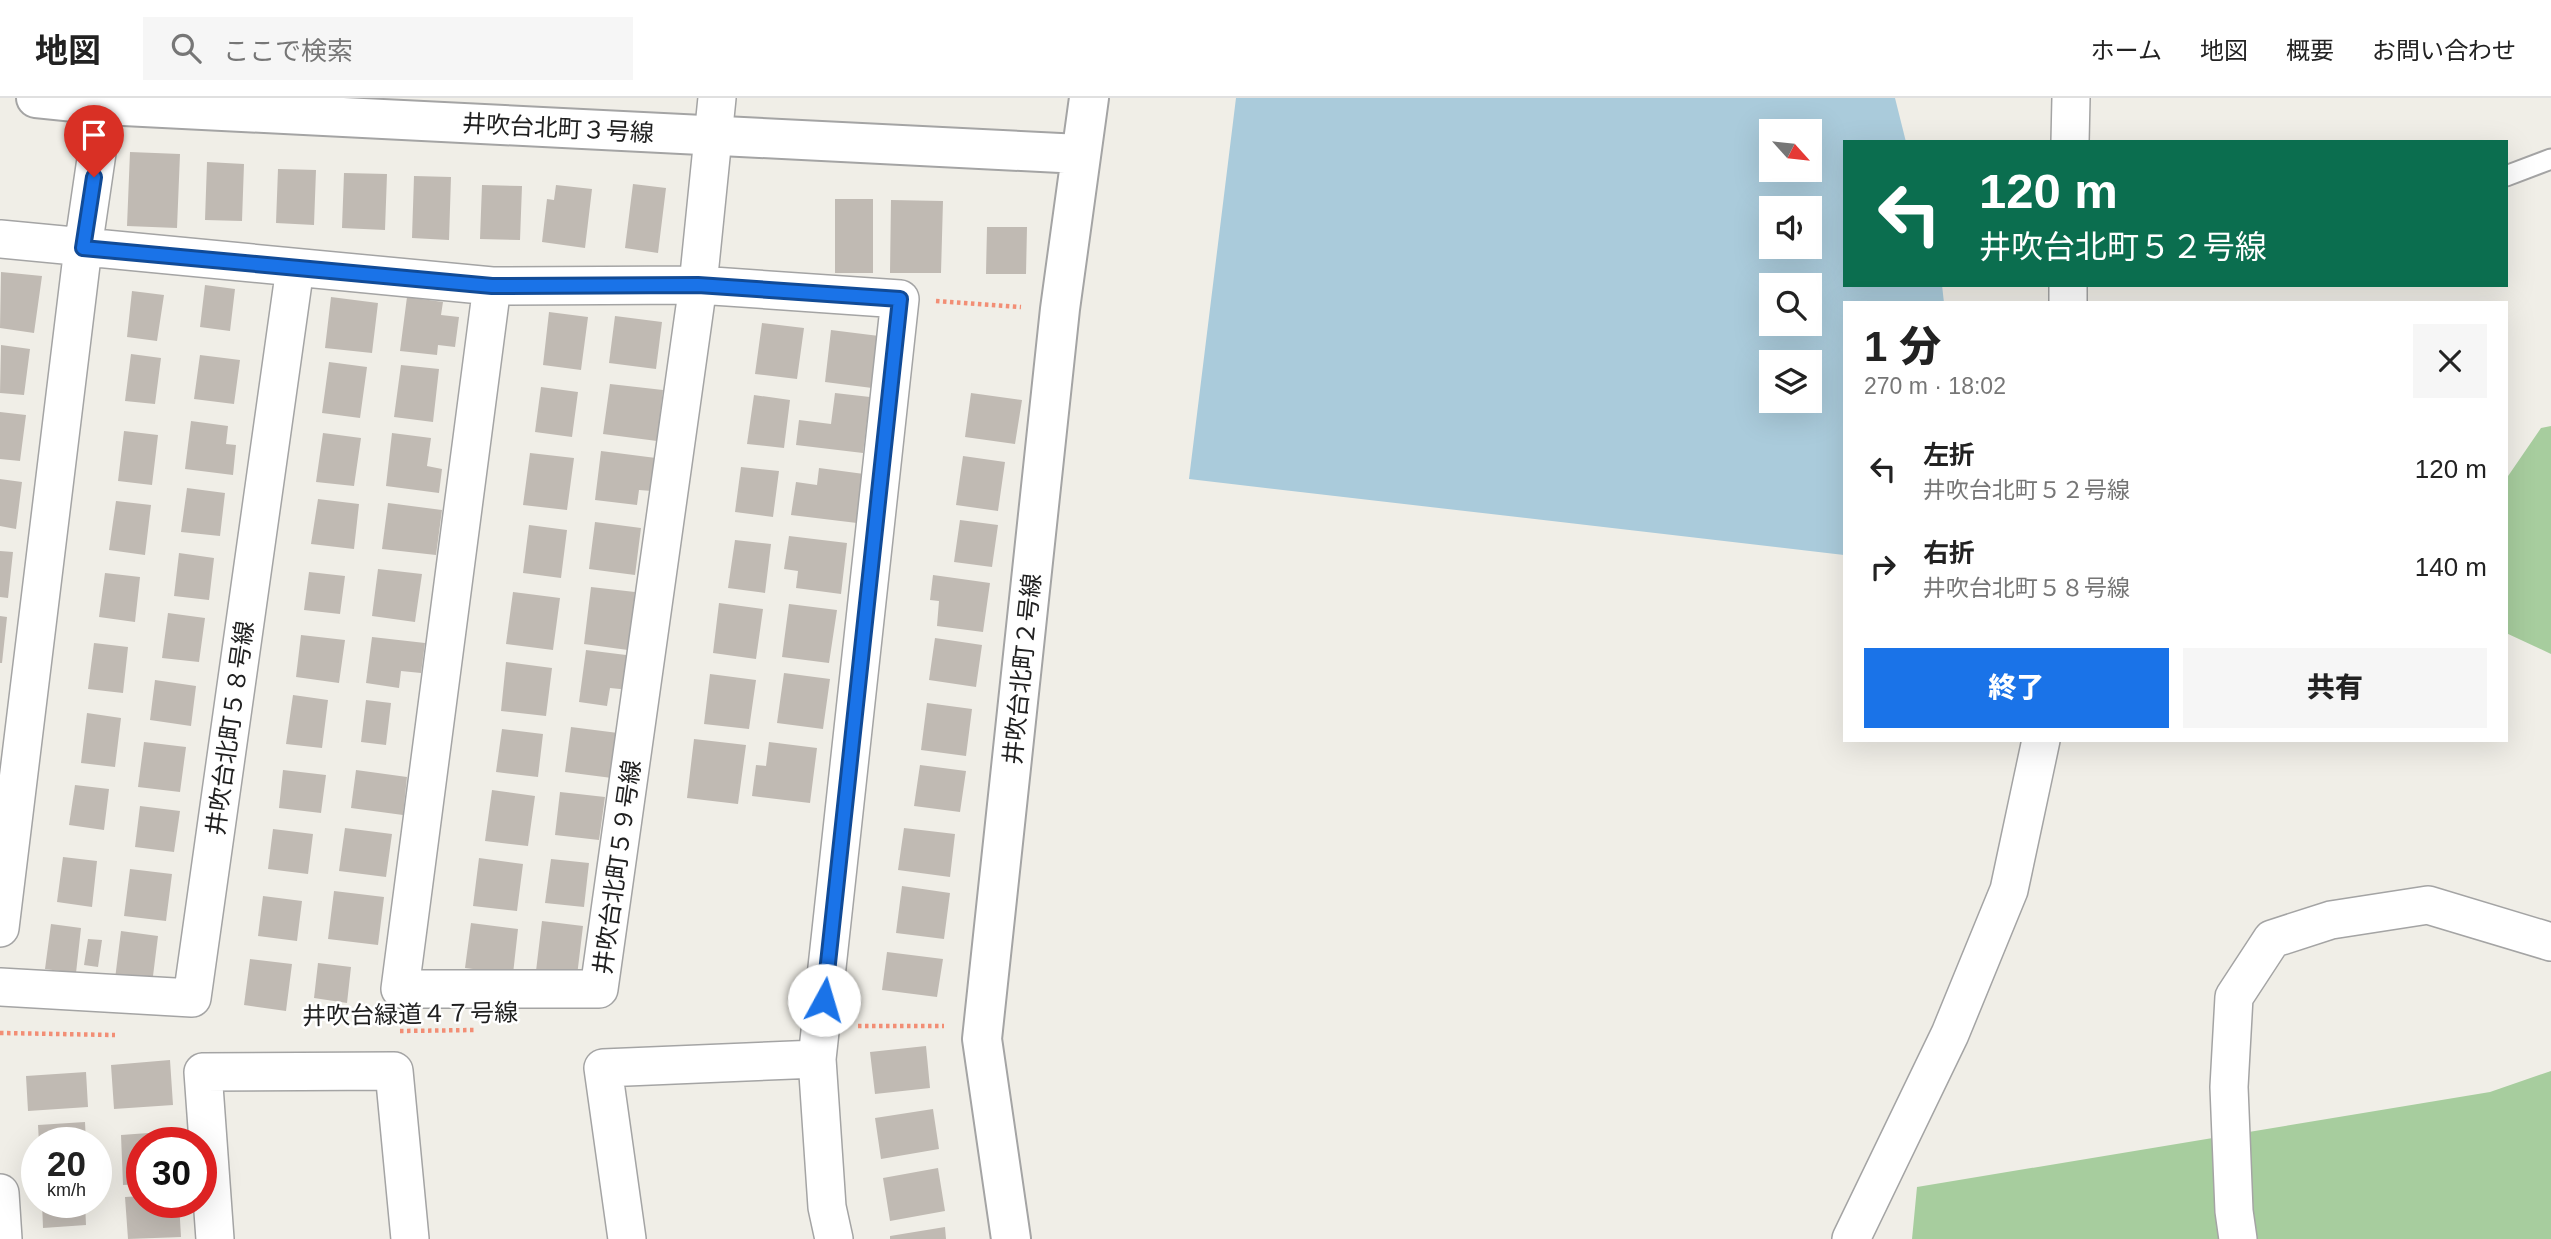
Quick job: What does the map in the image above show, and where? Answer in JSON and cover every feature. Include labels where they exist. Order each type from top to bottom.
[{"type":"street","name":"井吹台北町３号線","points":[[36,98],[1080,154]]},
{"type":"street","name":"井吹台北町５９号線","points":[[492,286],[400,989],[599,989],[698,285],[717,98]]},
{"type":"street","name":"井吹台北町２号線","points":[[1011,1239],[982,1039],[1060,309],[1089,98]]},
{"type":"street","points":[[2070,140],[2071,98]]},
{"type":"street","points":[[0,928],[83,248],[104,102]]},
{"type":"street","points":[[0,239],[492,286],[698,285],[900,299],[819,1043],[827,1207],[834,1239]]},
{"type":"street","name":"井吹台北町５８号線","points":[[0,987],[192,998],[295,268]]},
{"type":"street","points":[[1851,1239],[1950,1034],[2009,890],[2041,742]]},
{"type":"street","points":[[2238,1239],[2234,1211],[2229,1087],[2234,997],[2273,939],[2331,920],[2428,905],[2551,942]]},
{"type":"street","points":[[627,1239],[603,1068],[819,1043]]},
{"type":"street","points":[[215,1239],[203,1072],[367,1071],[394,1071],[410,1239]]},
{"type":"street","points":[[0,1193],[3,1239]]},
{"type":"lane","points":[[2508,175],[2551,159]]},
{"type":"path","points":[[900,299],[1060,309]]},
{"type":"path","points":[[819,1043],[984,1026]]},
{"type":"path","name":"井吹台緑道４７号線","points":[[400,1031],[482,1030]]},
{"type":"path","points":[[0,1033],[127,1035]]},
{"type":"green space","points":[[2551,426],[2551,654],[2508,634],[2508,476],[2541,428]]},
{"type":"green space","points":[[2551,1071],[2551,1239],[1912,1239],[1917,1187],[2490,1092]]},
{"type":"water","points":[[1236,98],[1895,98],[1906,140],[1843,140],[1843,287],[1942,287],[1944,301],[1843,301],[1843,555],[1189,479]]},
{"type":"building","points":[[130,152],[180,154],[177,228],[127,226]]},
{"type":"building","points":[[207,162],[244,164],[242,221],[205,220]]},
{"type":"building","points":[[278,169],[316,170],[314,225],[276,223]]},
{"type":"building","points":[[344,173],[387,174],[385,230],[342,228]]},
{"type":"building","points":[[414,176],[451,177],[449,240],[412,238]]},
{"type":"building","points":[[633,184],[666,188],[658,253],[625,248]]},
{"type":"building","points":[[482,185],[522,186],[520,240],[480,239]]},
{"type":"building","points":[[556,185],[592,189],[585,248],[542,242],[547,199],[554,200]]},
{"type":"building","points":[[835,199],[873,199],[873,273],[835,273]]},
{"type":"building","points":[[891,200],[943,201],[941,273],[890,273]]},
{"type":"building","points":[[987,227],[1027,227],[1026,274],[986,274]]},
{"type":"building","points":[[1,272],[42,276],[34,333],[0,328]]},
{"type":"building","points":[[205,285],[235,289],[230,331],[200,327]]},
{"type":"building","points":[[132,291],[164,295],[157,341],[127,337]]},
{"type":"building","points":[[331,297],[378,303],[372,353],[325,348]]},
{"type":"building","points":[[407,297],[443,302],[441,315],[459,317],[455,347],[438,345],[437,355],[400,351]]},
{"type":"building","points":[[549,312],[588,317],[581,370],[543,365]]},
{"type":"building","points":[[615,316],[662,322],[656,369],[609,363]]},
{"type":"building","points":[[762,323],[804,328],[797,379],[755,374]]},
{"type":"building","points":[[831,330],[887,337],[880,389],[825,382]]},
{"type":"building","points":[[1,345],[30,349],[24,395],[0,393]]},
{"type":"building","points":[[131,354],[161,358],[155,404],[125,401]]},
{"type":"building","points":[[200,355],[240,360],[234,404],[194,399]]},
{"type":"building","points":[[329,362],[367,367],[360,418],[322,413]]},
{"type":"building","points":[[401,365],[439,369],[433,422],[394,417]]},
{"type":"building","points":[[610,384],[663,390],[657,441],[603,434]]},
{"type":"building","points":[[541,387],[578,392],[572,437],[535,432]]},
{"type":"building","points":[[835,393],[870,397],[863,453],[796,445],[799,420],[831,424]]},
{"type":"building","points":[[971,393],[1022,400],[1015,444],[965,437]]},
{"type":"building","points":[[754,395],[790,400],[784,448],[747,444]]},
{"type":"building","points":[[0,412],[26,415],[20,461],[0,459]]},
{"type":"building","points":[[191,421],[228,426],[226,444],[236,445],[233,475],[185,469]]},
{"type":"building","points":[[124,431],[158,435],[152,485],[118,481]]},
{"type":"building","points":[[323,433],[361,438],[354,486],[316,482]]},
{"type":"building","points":[[392,433],[431,438],[427,466],[442,469],[439,493],[386,486]]},
{"type":"building","points":[[601,451],[656,458],[652,491],[639,490],[637,505],[595,500]]},
{"type":"building","points":[[530,453],[574,458],[567,510],[523,505]]},
{"type":"building","points":[[963,456],[1005,462],[998,511],[956,505]]},
{"type":"building","points":[[741,467],[779,471],[773,517],[735,512]]},
{"type":"building","points":[[819,468],[864,474],[857,523],[791,515],[796,482],[817,485]]},
{"type":"building","points":[[0,479],[22,482],[16,529],[0,526]]},
{"type":"building","points":[[187,488],[225,493],[220,536],[181,532]]},
{"type":"building","points":[[318,499],[359,504],[354,549],[311,544]]},
{"type":"building","points":[[116,501],[151,505],[145,555],[109,550]]},
{"type":"building","points":[[388,503],[442,510],[436,555],[382,549]]},
{"type":"building","points":[[960,520],[998,525],[992,567],[954,562]]},
{"type":"building","points":[[595,522],[641,528],[635,575],[589,569]]},
{"type":"building","points":[[529,525],[567,530],[561,578],[523,573]]},
{"type":"building","points":[[789,536],[847,543],[841,594],[796,588],[798,571],[784,569]]},
{"type":"building","points":[[735,540],[771,544],[765,593],[728,588]]},
{"type":"building","points":[[0,551],[13,552],[8,598],[0,597]]},
{"type":"building","points":[[179,553],[214,558],[209,600],[174,596]]},
{"type":"building","points":[[378,569],[422,574],[415,622],[372,616]]},
{"type":"building","points":[[309,572],[345,576],[340,614],[304,610]]},
{"type":"building","points":[[105,573],[140,577],[135,622],[99,617]]},
{"type":"building","points":[[933,575],[990,583],[983,632],[937,626],[939,601],[930,600]]},
{"type":"building","points":[[591,587],[635,592],[628,650],[584,644]]},
{"type":"building","points":[[513,592],[560,598],[553,650],[506,644]]},
{"type":"building","points":[[719,603],[763,609],[756,659],[713,653]]},
{"type":"building","points":[[789,604],[837,610],[829,663],[782,657]]},
{"type":"building","points":[[168,613],[205,618],[199,662],[162,658]]},
{"type":"building","points":[[0,616],[7,617],[2,663],[0,663]]},
{"type":"building","points":[[301,635],[345,640],[339,683],[296,677]]},
{"type":"building","points":[[372,637],[425,643],[421,673],[401,671],[399,688],[366,683]]},
{"type":"building","points":[[935,638],[982,645],[976,687],[929,680]]},
{"type":"building","points":[[94,643],[128,647],[123,693],[88,689]]},
{"type":"building","points":[[586,650],[634,656],[630,690],[610,688],[607,706],[579,702]]},
{"type":"building","points":[[506,662],[552,668],[546,716],[501,711]]},
{"type":"building","points":[[784,673],[830,679],[823,729],[777,723]]},
{"type":"building","points":[[710,674],[756,680],[749,729],[704,724]]},
{"type":"building","points":[[155,680],[196,686],[191,726],[150,720]]},
{"type":"building","points":[[293,695],[328,700],[322,748],[286,744]]},
{"type":"building","points":[[366,700],[391,703],[386,745],[361,742]]},
{"type":"building","points":[[927,703],[972,709],[966,756],[921,750]]},
{"type":"building","points":[[87,713],[121,718],[115,767],[81,763]]},
{"type":"building","points":[[571,727],[618,733],[612,778],[565,772]]},
{"type":"building","points":[[502,729],[543,734],[538,777],[496,772]]},
{"type":"building","points":[[694,739],[746,745],[738,804],[687,798]]},
{"type":"building","points":[[144,742],[186,747],[180,792],[138,787]]},
{"type":"building","points":[[769,742],[817,748],[810,803],[752,796],[756,765],[766,766]]},
{"type":"building","points":[[920,765],[966,771],[960,812],[914,806]]},
{"type":"building","points":[[283,770],[326,775],[321,813],[279,808]]},
{"type":"building","points":[[356,770],[407,777],[403,815],[351,808]]},
{"type":"building","points":[[75,785],[109,789],[104,830],[69,825]]},
{"type":"building","points":[[492,790],[535,796],[528,846],[485,841]]},
{"type":"building","points":[[560,792],[605,797],[599,840],[555,835]]},
{"type":"building","points":[[140,806],[180,811],[174,852],[135,847]]},
{"type":"building","points":[[345,828],[392,834],[386,877],[339,871]]},
{"type":"building","points":[[904,828],[955,834],[950,877],[898,870]]},
{"type":"building","points":[[273,829],[313,834],[308,874],[268,869]]},
{"type":"building","points":[[63,857],[97,861],[92,907],[57,902]]},
{"type":"building","points":[[479,858],[523,864],[517,911],[473,906]]},
{"type":"building","points":[[551,859],[589,863],[584,907],[545,903]]},
{"type":"building","points":[[130,869],[172,874],[166,921],[124,916]]},
{"type":"building","points":[[902,886],[950,893],[944,939],[896,933]]},
{"type":"building","points":[[334,891],[384,897],[378,945],[328,939]]},
{"type":"building","points":[[263,896],[302,901],[297,941],[258,936]]},
{"type":"building","points":[[542,921],[583,926],[577,976],[536,971]]},
{"type":"building","points":[[471,923],[518,929],[513,974],[465,968]]},
{"type":"building","points":[[51,924],[81,928],[76,973],[45,969]]},
{"type":"building","points":[[121,931],[158,936],[152,984],[115,979]]},
{"type":"building","points":[[88,939],[102,940],[98,967],[84,965]]},
{"type":"building","points":[[887,952],[943,959],[937,997],[882,990]]},
{"type":"building","points":[[250,959],[292,964],[286,1011],[244,1005]]},
{"type":"building","points":[[318,963],[351,967],[347,1003],[314,998]]},
{"type":"building","points":[[926,1046],[930,1088],[875,1094],[870,1052]]},
{"type":"building","points":[[170,1060],[173,1105],[114,1109],[111,1065]]},
{"type":"building","points":[[86,1072],[88,1107],[28,1111],[26,1076]]},
{"type":"building","points":[[933,1109],[939,1149],[881,1159],[875,1118]]},
{"type":"building","points":[[85,1122],[85,1127],[38,1127]]},
{"type":"building","points":[[121,1135],[126,1135],[126,1185],[123,1185]]},
{"type":"building","points":[[938,1168],[945,1211],[890,1221],[883,1178]]},
{"type":"building","points":[[43,1218],[86,1218],[86,1225],[43,1228]]},
{"type":"building","points":[[126,1218],[180,1218],[181,1237],[128,1239]]},
{"type":"building","points":[[945,1227],[946,1239],[890,1239],[890,1236]]},
{"type":"route","points":[[94,177],[83,248],[492,286],[698,285],[900,299],[824,1000]]}]
